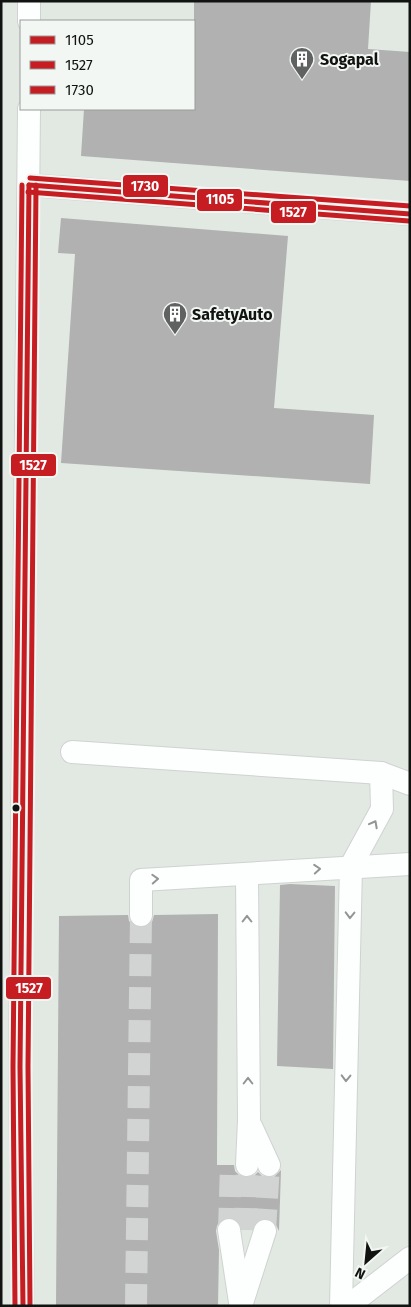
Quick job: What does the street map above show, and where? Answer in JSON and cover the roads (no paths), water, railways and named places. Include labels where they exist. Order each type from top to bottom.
[{"type":"street","points":[[29,1],[29,20]]},
{"type":"street","points":[[23,1306],[20,1067],[29,110]]},
{"type":"street","points":[[29,185],[410,214]]},
{"type":"street","points":[[72,752],[381,773],[410,784]]},
{"type":"street","points":[[340,1306],[351,866],[382,809],[381,773]]},
{"type":"street","points":[[141,915],[141,880],[247,875],[351,866],[410,864]]},
{"type":"street","points":[[247,875],[249,1165],[249,1120]]},
{"type":"street","points":[[241,1306],[246,1230],[241,1306]]},
{"type":"street","points":[[348,1306],[410,1258]]},
{"type":"tunnel","points":[[136,1306],[141,915]]},
{"type":"tunnel","points":[[229,1230],[231,1165]]},
{"type":"tunnel","points":[[245,1230],[247,1165]]},
{"type":"tunnel","points":[[265,1231],[269,1165]]},
{"type":"place","name":"Sogapal","points":[[302,80]]},
{"type":"place","name":"SafetyAuto","points":[[175,335]]}]
